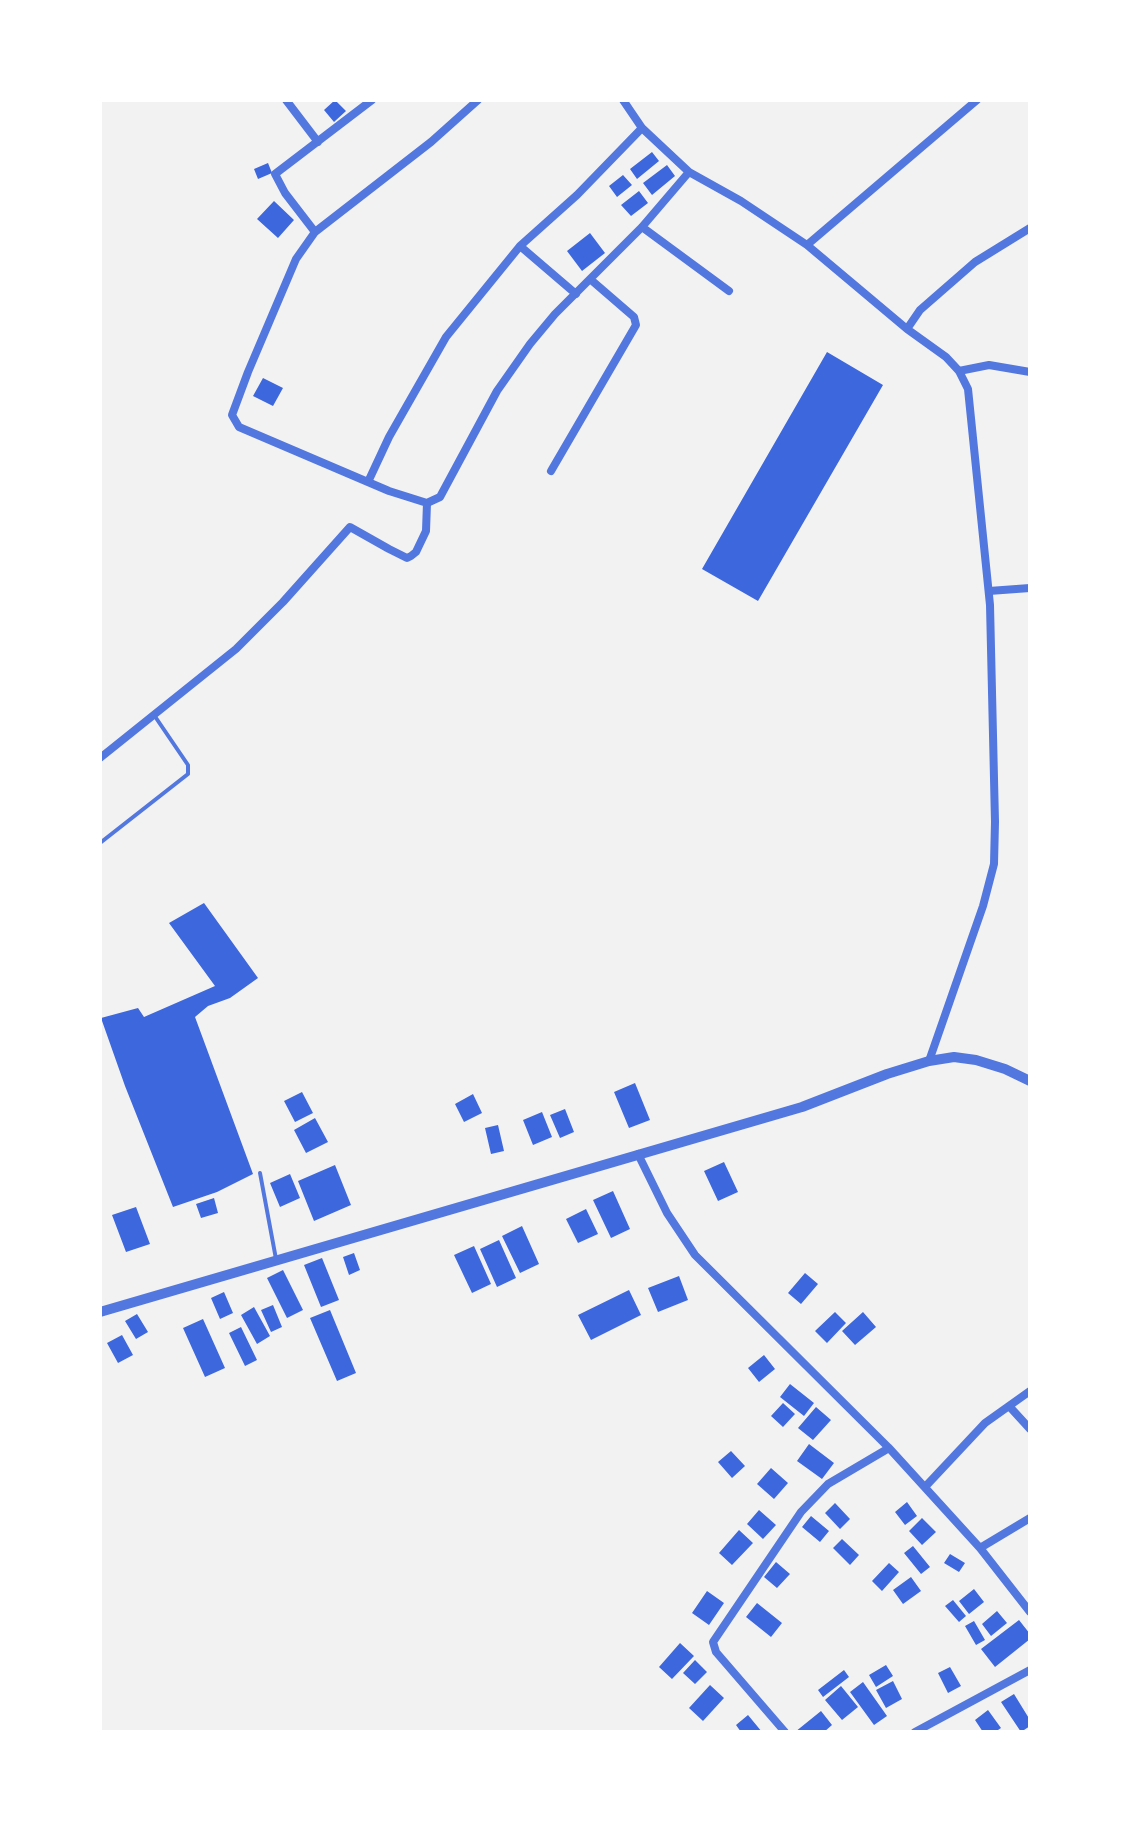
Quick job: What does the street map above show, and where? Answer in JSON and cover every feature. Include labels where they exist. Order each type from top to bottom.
[{"type":"street","points":[[286,100],[318,142]]},
{"type":"street","points":[[315,232],[285,193],[275,174],[372,100]]},
{"type":"street","points":[[478,100],[431,142],[315,232],[296,259],[232,415],[239,427],[368,482],[427,503],[440,497],[505,379],[530,344],[642,227],[689,172]]},
{"type":"street","points":[[623,100],[642,128],[689,172],[741,201],[807,245],[907,329],[946,357],[959,371],[968,389],[989,591],[994,864],[983,906],[929,1061]]},
{"type":"street","points":[[807,245],[977,100]]},
{"type":"street","points":[[368,482],[389,437],[446,337],[520,246],[577,195],[642,128]]},
{"type":"street","points":[[642,227],[729,291]]},
{"type":"street","points":[[907,329],[920,310],[975,262],[1030,228]]},
{"type":"street","points":[[520,246],[576,294]]},
{"type":"street","points":[[551,471],[636,325],[634,317],[590,279]]},
{"type":"street","points":[[959,371],[989,365],[1030,372]]},
{"type":"street","points":[[100,758],[236,649],[350,527],[407,558],[411,556],[426,531],[427,503]]},
{"type":"street","points":[[989,591],[1030,588]]},
{"type":"street","points":[[100,1312],[802,1107],[929,1061],[954,1057],[976,1060],[1030,1081]]},
{"type":"street","points":[[638,1154],[667,1213],[695,1255],[889,1448],[980,1548],[1030,1612]]},
{"type":"street","points":[[925,1487],[973,1434],[1030,1391]]},
{"type":"street","points":[[1009,1406],[1030,1429]]},
{"type":"street","points":[[785,1732],[716,1652],[713,1642],[801,1512],[828,1484],[889,1448]]},
{"type":"street","points":[[980,1548],[1030,1518]]},
{"type":"street","points":[[917,1732],[1030,1670]]},
{"type":"lane","points":[[100,843],[188,774],[188,765],[154,714]]},
{"type":"lane","points":[[260,1173],[277,1261]]},
{"type":"building","points":[[335,100],[346,111],[334,122],[324,110]]},
{"type":"building","points":[[652,152],[659,161],[637,179],[630,169]]},
{"type":"building","points":[[268,163],[272,173],[258,179],[254,169]]},
{"type":"building","points":[[667,165],[675,176],[652,195],[643,183]]},
{"type":"building","points":[[623,175],[632,185],[617,197],[609,186]]},
{"type":"building","points":[[639,191],[648,203],[631,216],[621,205]]},
{"type":"building","points":[[274,201],[294,220],[278,238],[257,219]]},
{"type":"building","points":[[590,233],[605,253],[582,271],[567,251]]},
{"type":"building","points":[[827,352],[883,385],[758,601],[702,569]]},
{"type":"building","points":[[263,378],[283,388],[273,406],[253,396]]},
{"type":"building","points":[[204,903],[258,978],[230,998],[208,1006],[195,1017],[253,1174],[217,1192],[173,1207],[101,1018],[138,1008],[144,1017],[215,986],[169,923]]},
{"type":"building","points":[[635,1083],[650,1120],[629,1128],[614,1092]]},
{"type":"building","points":[[302,1092],[313,1113],[295,1122],[284,1101]]},
{"type":"building","points":[[473,1094],[482,1113],[464,1122],[455,1104]]},
{"type":"building","points":[[565,1109],[574,1132],[560,1138],[550,1115]]},
{"type":"building","points":[[542,1112],[552,1137],[533,1145],[523,1120]]},
{"type":"building","points":[[315,1118],[328,1142],[306,1153],[294,1130]]},
{"type":"building","points":[[498,1125],[504,1151],[491,1154],[485,1128]]},
{"type":"building","points":[[724,1162],[738,1192],[718,1201],[704,1171]]},
{"type":"building","points":[[335,1165],[351,1205],[314,1221],[298,1181]]},
{"type":"building","points":[[290,1174],[300,1198],[280,1207],[270,1183]]},
{"type":"building","points":[[613,1191],[630,1229],[611,1238],[593,1200]]},
{"type":"building","points":[[214,1198],[218,1213],[201,1218],[196,1204]]},
{"type":"building","points":[[136,1207],[150,1244],[126,1252],[112,1215]]},
{"type":"building","points":[[586,1209],[598,1234],[578,1243],[566,1219]]},
{"type":"building","points":[[522,1226],[539,1264],[520,1273],[502,1236]]},
{"type":"building","points":[[499,1240],[516,1278],[497,1287],[480,1249]]},
{"type":"building","points":[[474,1246],[491,1284],[472,1293],[454,1255]]},
{"type":"building","points":[[354,1253],[360,1270],[349,1275],[343,1257]]},
{"type":"building","points":[[322,1258],[339,1300],[321,1307],[304,1265]]},
{"type":"building","points":[[283,1270],[303,1310],[287,1318],[267,1278]]},
{"type":"building","points":[[805,1273],[818,1284],[801,1304],[788,1293]]},
{"type":"building","points":[[679,1276],[688,1300],[658,1312],[648,1288]]},
{"type":"building","points":[[629,1290],[641,1315],[591,1340],[578,1315]]},
{"type":"building","points":[[224,1292],[233,1313],[220,1319],[211,1298]]},
{"type":"building","points":[[273,1305],[282,1327],[271,1332],[261,1310]]},
{"type":"building","points":[[254,1307],[270,1336],[257,1344],[241,1315]]},
{"type":"building","points":[[330,1310],[356,1373],[337,1381],[310,1318]]},
{"type":"building","points":[[835,1312],[846,1323],[827,1343],[815,1331]]},
{"type":"building","points":[[863,1312],[876,1327],[855,1345],[842,1331]]},
{"type":"building","points":[[137,1314],[148,1332],[136,1339],[125,1321]]},
{"type":"building","points":[[203,1319],[225,1368],[205,1377],[183,1328]]},
{"type":"building","points":[[241,1327],[257,1360],[245,1366],[229,1333]]},
{"type":"building","points":[[122,1335],[133,1355],[118,1363],[107,1343]]},
{"type":"building","points":[[764,1355],[775,1369],[759,1382],[748,1368]]},
{"type":"building","points":[[790,1384],[814,1403],[804,1416],[780,1397]]},
{"type":"building","points":[[783,1403],[795,1414],[783,1427],[771,1416]]},
{"type":"building","points":[[816,1407],[831,1420],[813,1440],[798,1428]]},
{"type":"building","points":[[809,1444],[834,1463],[822,1479],[797,1461]]},
{"type":"building","points":[[731,1451],[745,1466],[732,1478],[718,1462]]},
{"type":"building","points":[[771,1468],[788,1483],[774,1499],[757,1484]]},
{"type":"building","points":[[907,1502],[917,1516],[905,1525],[895,1512]]},
{"type":"building","points":[[835,1503],[850,1519],[840,1529],[825,1513]]},
{"type":"building","points":[[759,1510],[776,1525],[763,1539],[747,1524]]},
{"type":"building","points":[[811,1516],[829,1531],[820,1542],[802,1527]]},
{"type":"building","points":[[922,1518],[936,1532],[922,1545],[909,1531]]},
{"type":"building","points":[[739,1530],[753,1543],[732,1565],[719,1553]]},
{"type":"building","points":[[842,1539],[859,1555],[850,1565],[833,1548]]},
{"type":"building","points":[[913,1546],[930,1567],[921,1574],[904,1553]]},
{"type":"building","points":[[950,1554],[965,1563],[959,1572],[944,1563]]},
{"type":"building","points":[[776,1562],[790,1574],[777,1588],[764,1577]]},
{"type":"building","points":[[889,1563],[899,1572],[882,1591],[872,1581]]},
{"type":"building","points":[[911,1577],[921,1591],[903,1604],[893,1590]]},
{"type":"building","points":[[974,1589],[984,1602],[969,1614],[959,1601]]},
{"type":"building","points":[[707,1591],[724,1603],[709,1625],[692,1613]]},
{"type":"building","points":[[953,1600],[966,1616],[959,1622],[945,1606]]},
{"type":"building","points":[[757,1603],[782,1623],[771,1637],[746,1617]]},
{"type":"building","points":[[997,1611],[1007,1623],[991,1636],[982,1624]]},
{"type":"building","points":[[1019,1620],[1030,1634],[1030,1639],[995,1667],[981,1649]]},
{"type":"building","points":[[974,1621],[985,1640],[976,1645],[965,1626]]},
{"type":"building","points":[[680,1643],[694,1656],[672,1679],[659,1667]]},
{"type":"building","points":[[695,1660],[707,1672],[695,1684],[683,1673]]},
{"type":"building","points":[[886,1665],[893,1676],[876,1687],[869,1675]]},
{"type":"building","points":[[950,1667],[961,1686],[948,1693],[938,1673]]},
{"type":"building","points":[[844,1670],[849,1677],[823,1697],[818,1690]]},
{"type":"building","points":[[893,1681],[902,1699],[886,1708],[876,1690]]},
{"type":"building","points":[[863,1682],[887,1716],[874,1725],[850,1692]]},
{"type":"building","points":[[710,1685],[724,1698],[703,1721],[689,1708]]},
{"type":"building","points":[[841,1686],[858,1707],[842,1720],[825,1700]]},
{"type":"building","points":[[1014,1694],[1030,1720],[1030,1726],[1021,1732],[1001,1702]]},
{"type":"building","points":[[988,1710],[1001,1728],[995,1732],[983,1732],[975,1720]]},
{"type":"building","points":[[821,1711],[832,1725],[824,1732],[795,1732]]},
{"type":"building","points":[[748,1715],[762,1732],[741,1732],[736,1725]]}]
